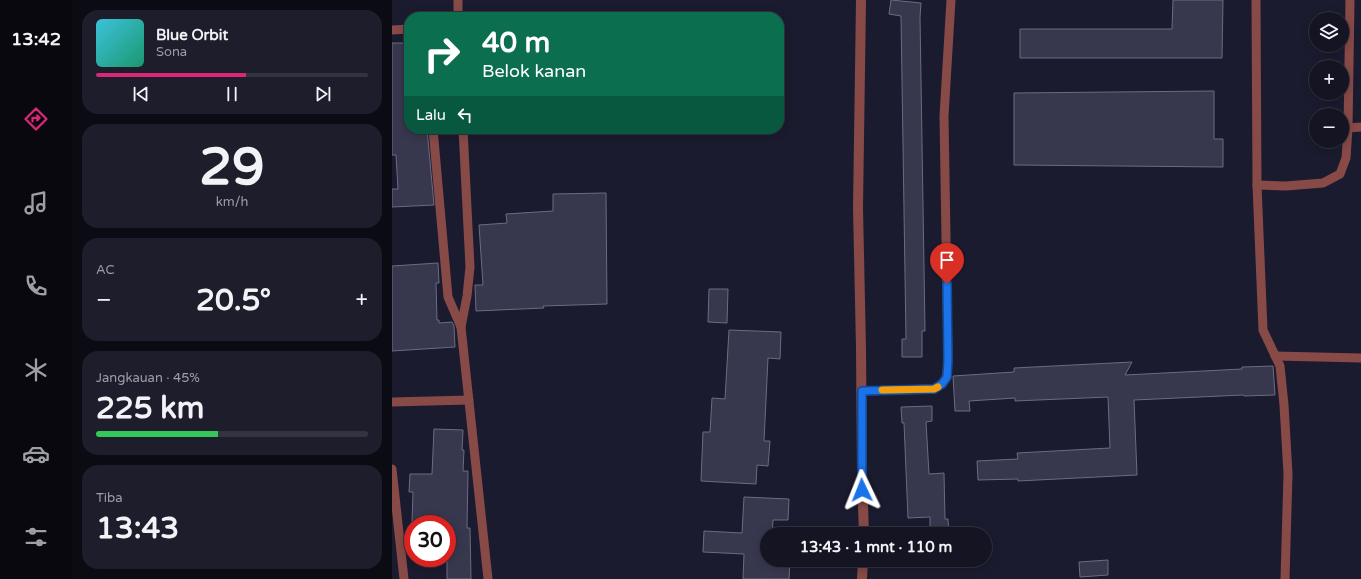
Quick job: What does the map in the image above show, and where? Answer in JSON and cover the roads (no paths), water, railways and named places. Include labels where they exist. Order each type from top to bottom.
[{"type":"street","points":[[860,0],[858,208],[864,527]]},
{"type":"street","points":[[862,579],[863,567]]},
{"type":"lane","points":[[458,0],[458,12]]},
{"type":"lane","points":[[862,391],[934,389],[942,384],[947,377],[944,116],[951,0]]},
{"type":"lane","points":[[1256,0],[1257,185],[1263,330],[1280,366],[1284,405],[1288,474],[1285,579]]},
{"type":"lane","points":[[1348,108],[1350,0]]},
{"type":"lane","points":[[392,30],[404,29]]},
{"type":"lane","points":[[1349,128],[1361,127]]},
{"type":"lane","points":[[433,134],[448,298],[461,327]]},
{"type":"lane","points":[[463,134],[470,267],[467,296],[461,327],[488,579]]},
{"type":"lane","points":[[1257,185],[1286,186],[1323,183],[1340,174],[1346,158],[1347,148]]},
{"type":"lane","points":[[1275,356],[1361,358]]},
{"type":"lane","points":[[392,402],[469,400]]},
{"type":"lane","points":[[392,470],[404,579]]}]
